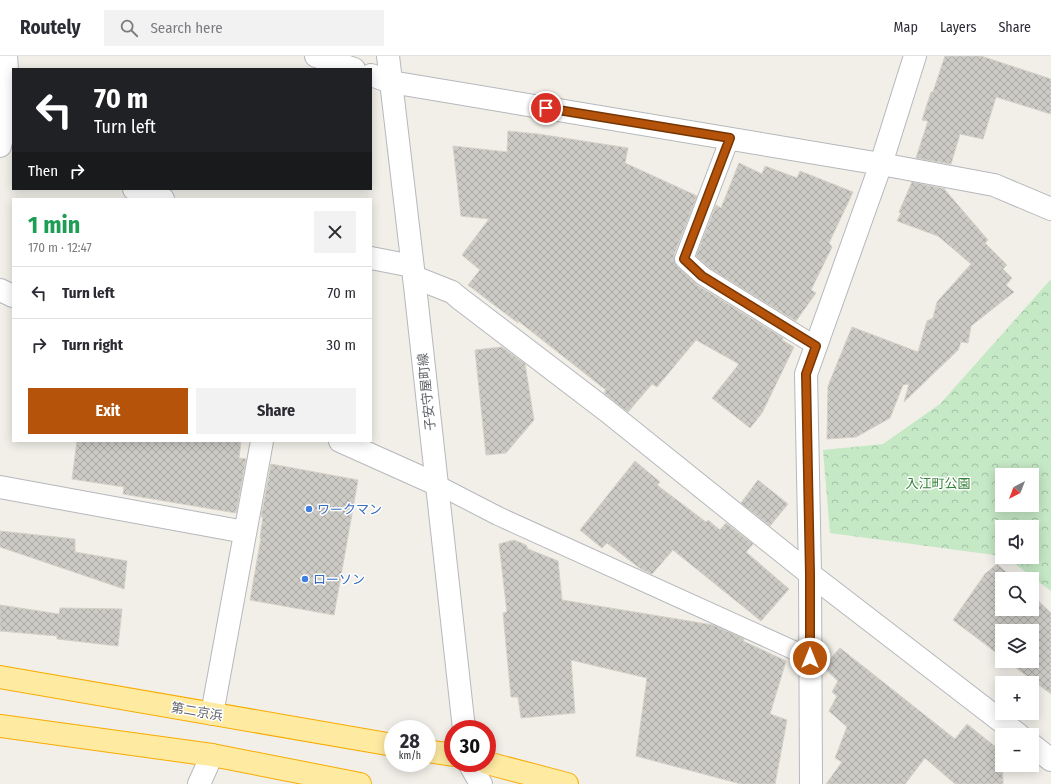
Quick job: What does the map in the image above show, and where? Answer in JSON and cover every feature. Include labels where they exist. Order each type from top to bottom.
[{"type":"highway","name":"第二京浜","points":[[0,677],[384,743]]},
{"type":"highway","points":[[0,726],[212,755],[360,784]]},
{"type":"highway","points":[[496,765],[567,784]]},
{"type":"street","points":[[5,146],[8,70],[6,56]]},
{"type":"street","points":[[316,56],[351,68]]},
{"type":"street","name":"子安守屋町線","points":[[388,56],[381,78],[413,272],[463,720]]},
{"type":"street","points":[[811,784],[810,574],[806,374],[881,164],[915,56]]},
{"type":"street","points":[[381,78],[881,164],[994,185],[1051,209]]},
{"type":"street","points":[[137,190],[160,198]]},
{"type":"street","points":[[372,258],[413,272],[452,292],[607,411],[810,574],[1010,728]]},
{"type":"street","points":[[0,290],[12,296]]},
{"type":"street","points":[[212,714],[262,442]]},
{"type":"street","points":[[342,442],[436,484]]},
{"type":"street","points":[[0,487],[245,532]]},
{"type":"street","points":[[1039,751],[1051,760]]},
{"type":"street","points":[[199,784],[212,755]]},
{"type":"street","points":[[475,772],[481,784]]},
{"type":"lane","points":[[730,138],[684,259],[702,276],[816,346]]},
{"type":"lane","points":[[436,484],[498,516],[810,658]]},
{"type":"green space","name":"入江町公園","points":[[1051,279],[1051,591],[1039,582],[1039,572],[1026,572],[1015,564],[1039,564],[1039,520],[995,520],[995,555],[830,533],[823,450],[883,444],[940,404]]},
{"type":"building","points":[[945,56],[981,56],[1051,79],[1051,114],[996,97],[983,139],[960,134],[951,164],[916,158],[928,121],[922,120]]},
{"type":"building","points":[[508,131],[538,134],[628,148],[625,163],[697,196],[674,255],[674,261],[677,266],[697,285],[783,338],[782,340],[794,347],[762,413],[750,428],[712,398],[739,364],[696,340],[657,387],[652,384],[628,412],[604,393],[606,390],[517,320],[518,323],[468,285],[480,270],[462,255],[489,219],[461,216],[453,146],[507,152]]},
{"type":"building","points":[[739,163],[762,174],[765,166],[797,178],[800,171],[853,192],[829,243],[832,247],[811,290],[816,293],[796,321],[709,268],[696,256],[716,205],[721,208]]},
{"type":"building","points":[[912,182],[945,189],[988,240],[985,243],[1007,265],[1003,269],[1012,278],[1006,285],[1014,292],[971,326],[968,343],[961,342],[958,350],[904,402],[909,384],[903,385],[890,418],[856,437],[827,439],[828,386],[852,327],[918,352],[927,321],[933,318],[937,302],[971,264],[938,236],[897,221],[901,213],[899,212]]},
{"type":"building","points":[[502,347],[525,364],[534,420],[506,453],[486,455],[475,350]]},
{"type":"building","points":[[77,442],[241,442],[239,458],[246,459],[236,513],[123,494],[124,487],[72,479]]},
{"type":"building","points":[[635,461],[660,482],[657,485],[706,522],[708,520],[720,530],[726,523],[753,544],[746,552],[789,589],[761,621],[673,550],[652,574],[641,569],[607,543],[602,548],[580,530]]},
{"type":"building","points":[[271,464],[358,480],[334,615],[250,600],[261,538],[263,517],[261,517]]},
{"type":"building","points":[[758,480],[788,504],[770,526],[741,503]]},
{"type":"building","points":[[0,531],[75,539],[75,552],[127,561],[124,589],[0,547]]},
{"type":"building","points":[[514,540],[526,545],[528,549],[558,561],[562,600],[713,625],[786,661],[770,714],[787,720],[775,784],[741,784],[636,756],[647,678],[571,660],[575,713],[521,718],[518,697],[511,697],[503,613],[507,612],[499,544]]},
{"type":"building","points":[[997,564],[1006,572],[995,572],[995,616],[1039,616],[1039,602],[1051,613],[1051,694],[1039,685],[1039,676],[1027,676],[1016,668],[1039,668],[1039,624],[995,624],[995,652],[953,620],[985,574]]},
{"type":"building","points":[[0,605],[59,614],[60,608],[122,609],[118,646],[57,639],[57,636],[0,631]]},
{"type":"building","points":[[840,648],[955,739],[967,724],[995,746],[995,772],[1003,772],[1003,784],[955,784],[925,758],[905,784],[826,784],[842,762],[835,758],[847,727],[829,711],[837,696],[832,692],[838,681],[823,667]]},
{"type":"place","name":"ワークマン","points":[[309,509]]},
{"type":"place","name":"ローソン","points":[[305,579]]},
{"type":"route","points":[[546,108],[730,138],[684,259],[702,276],[816,346],[806,374],[810,658]]}]
